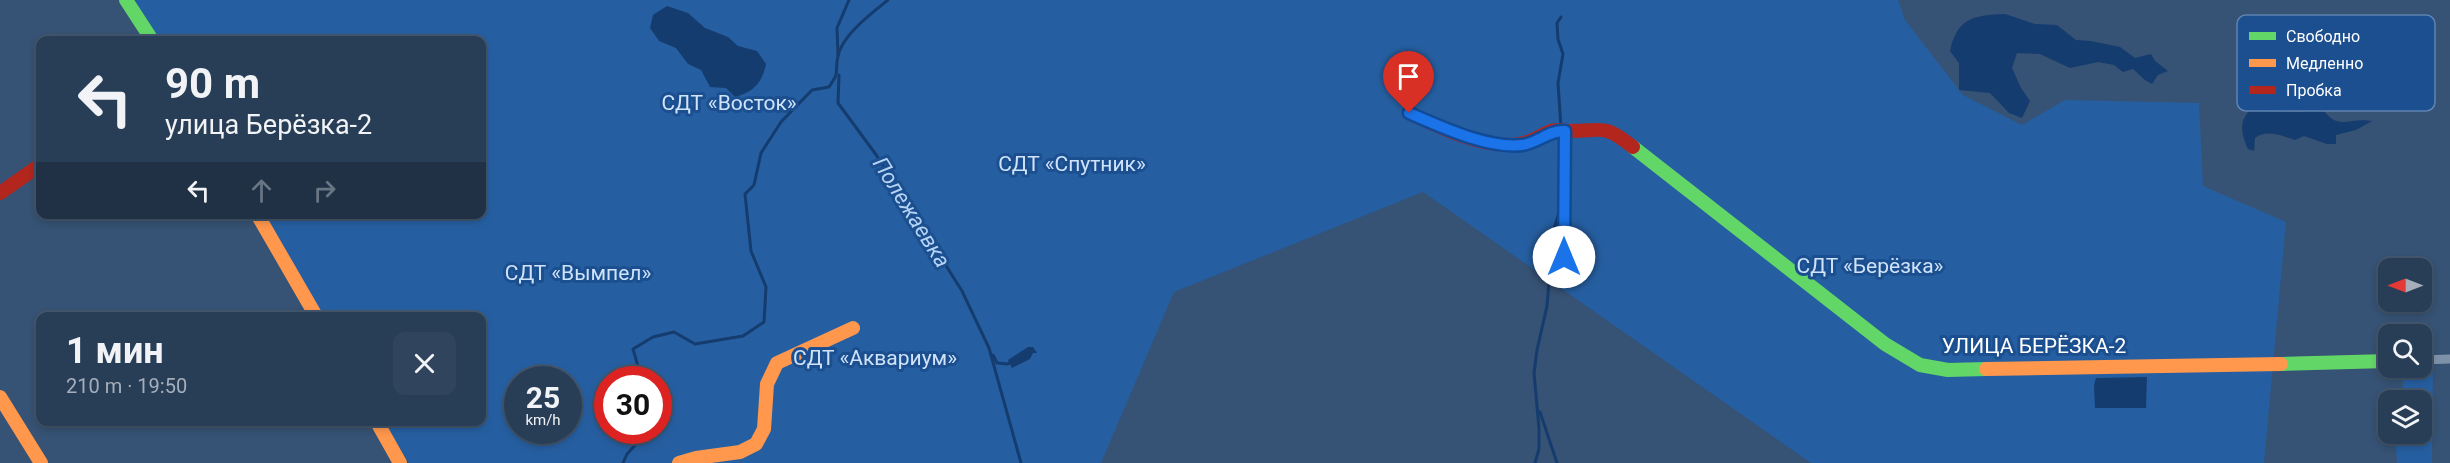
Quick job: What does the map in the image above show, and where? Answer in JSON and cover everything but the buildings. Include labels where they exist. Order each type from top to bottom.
[{"type":"street","points":[[126,0],[149,36]]},
{"type":"street","name":"УЛИЦА БЕРЁЗКА-2","points":[[1409,113],[1451,131],[1489,142],[1521,145],[1541,139],[1554,130],[1599,128],[1621,136],[1885,344],[1920,365],[1948,370],[2035,367],[2191,367],[2378,361]]},
{"type":"street","points":[[1564,257],[1565,131]]},
{"type":"street","points":[[0,193],[36,168]]},
{"type":"street","points":[[260,219],[314,312]]},
{"type":"street","points":[[679,463],[689,459],[747,450],[761,439],[767,419],[766,385],[777,363],[854,328]]},
{"type":"street","points":[[2432,360],[2450,359]]},
{"type":"street","points":[[0,397],[41,463]]},
{"type":"street","points":[[379,426],[400,463]]},
{"type":"green space","points":[[134,0],[1898,0],[1905,20],[1963,95],[2022,125],[2065,100],[2199,103],[2203,186],[2286,222],[2264,463],[1811,463],[1423,192],[1174,292],[1101,463],[409,463],[386,426],[486,426],[486,312],[320,312],[263,219],[486,219],[486,36],[156,36]]},
{"type":"green space","points":[[2433,364],[2432,463],[2397,463],[2396,444],[2432,444],[2432,390],[2402,390],[2404,378],[2432,378]]},
{"type":"shaded area","points":[[667,6],[688,13],[705,28],[728,37],[738,46],[757,51],[766,64],[756,86],[735,97],[726,88],[710,87],[701,70],[688,64],[676,48],[659,41],[650,28],[653,15]]},
{"type":"shaded area","points":[[2005,14],[2035,24],[2057,25],[2076,40],[2120,47],[2135,58],[2151,54],[2155,61],[2168,71],[2158,75],[2152,84],[2133,69],[2123,72],[2114,65],[2098,62],[2070,68],[2040,54],[2017,53],[2012,68],[2030,101],[2022,118],[2009,113],[1990,93],[1959,90],[1959,63],[1950,51],[1957,31],[1968,20]]},
{"type":"shaded area","points":[[2249,111],[2324,111],[2337,121],[2372,121],[2356,130],[2336,135],[2336,144],[2327,144],[2304,136],[2295,140],[2275,134],[2260,135],[2255,138],[2254,151],[2248,149],[2243,137],[2242,125]]},
{"type":"shaded area","points":[[1028,347],[1033,347],[1037,353],[1033,353],[1030,359],[1012,368],[1008,360]]},
{"type":"shaded area","points":[[2147,377],[2146,408],[2095,408],[2096,378]]},
{"type":"waterway","name":"Полежаевка","points":[[838,56],[837,28],[849,0]]},
{"type":"waterway","name":"Полежаевка","points":[[638,366],[633,349],[653,337],[674,332],[695,344],[743,336],[764,322],[766,287],[751,251],[745,194],[754,185],[761,153],[781,122],[812,90],[829,87],[836,74],[838,56],[845,40],[858,25],[888,0]]},
{"type":"waterway","name":"Полежаевка","points":[[1561,17],[1557,23],[1558,39],[1563,54],[1558,83],[1561,127]]},
{"type":"waterway","name":"Полежаевка","points":[[839,75],[838,103],[877,156],[962,291],[989,348],[1021,463]]},
{"type":"waterway","name":"Полежаевка","points":[[1535,463],[1539,449],[1539,428],[1534,373],[1547,306],[1553,233],[1561,205]]},
{"type":"waterway","name":"Полежаевка","points":[[993,355],[997,363],[1010,363]]},
{"type":"waterway","name":"Полежаевка","points":[[1540,412],[1557,463]]},
{"type":"waterway","name":"Полежаевка","points":[[623,463],[627,454],[636,444]]},
{"type":"traffic: fast","points":[[126,0],[149,36]]},
{"type":"traffic: fast","points":[[1633,147],[1885,344],[1920,365],[1948,370],[1986,369]]},
{"type":"traffic: fast","points":[[2281,364],[2378,361]]},
{"type":"traffic: slow","points":[[260,219],[314,312]]},
{"type":"traffic: slow","points":[[679,463],[696,458],[740,452],[756,444],[764,429],[767,384],[777,363],[853,328]]},
{"type":"traffic: slow","points":[[1986,369],[2281,364]]},
{"type":"traffic: slow","points":[[0,397],[41,463]]},
{"type":"traffic: slow","points":[[379,426],[400,463]]},
{"type":"traffic: jam","points":[[1409,113],[1470,139],[1496,144],[1521,144],[1553,130],[1603,130],[1615,134],[1633,147]]},
{"type":"traffic: jam","points":[[0,193],[36,168]]},
{"type":"route","points":[[1409,113],[1451,131],[1489,142],[1521,145],[1541,139],[1554,130],[1565,131],[1564,257]]},
{"type":"park label","name":"СДТ «Восток»","points":[[729,103]]},
{"type":"park label","name":"СДТ «Спутник»","points":[[1072,164]]},
{"type":"park label","name":"СДТ «Берёзка»","points":[[1870,266]]},
{"type":"park label","name":"СДТ «Вымпел»","points":[[578,273]]},
{"type":"park label","name":"СДТ «Аквариум»","points":[[875,358]]}]
